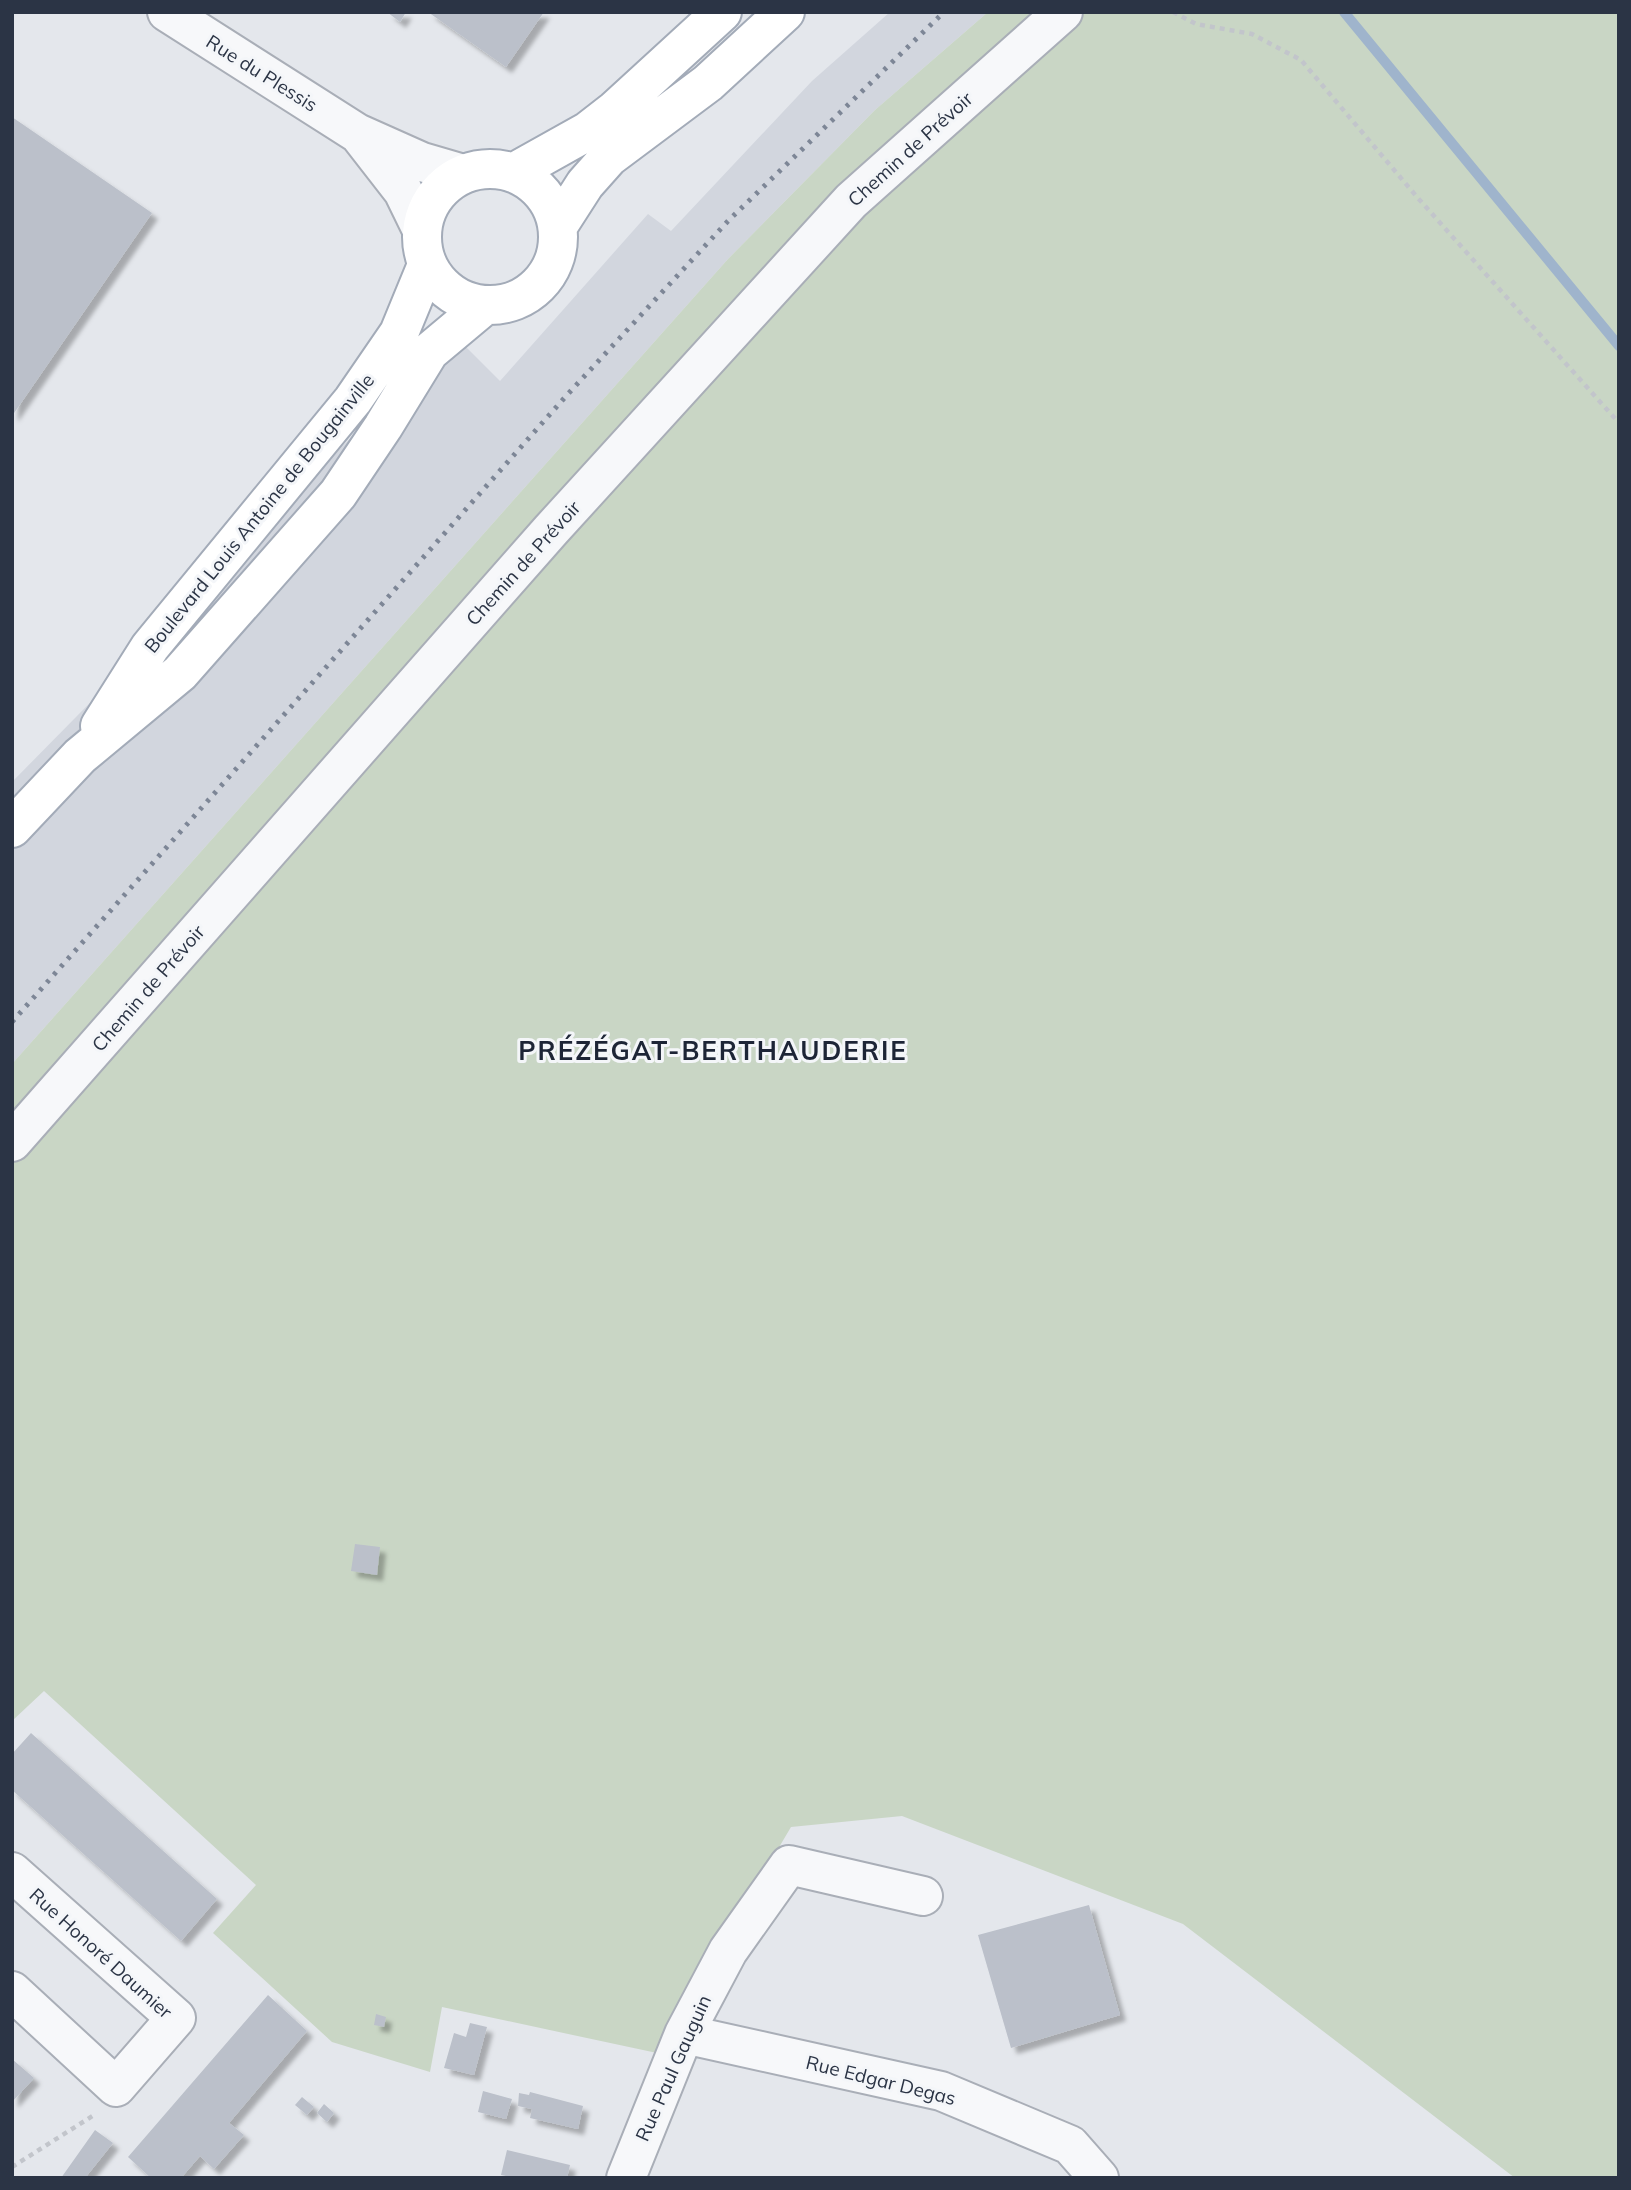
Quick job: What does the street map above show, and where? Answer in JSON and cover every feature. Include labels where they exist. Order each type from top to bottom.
[{"type":"main road","points":[[513,173],[606,117],[722,12]]},
{"type":"main road","points":[[558,226],[585,184],[609,158],[708,83],[785,12]]},
{"type":"main road","points":[[480,169],[513,173],[529,181],[543,193],[553,209],[558,226],[557,251],[548,274],[531,292],[509,303],[484,306],[466,301],[450,292],[425,248],[429,207],[443,187],[463,174],[480,169]]},
{"type":"main road","name":"Boulevard Louis Antoine de Bougainville","points":[[80,756],[150,647],[353,400],[399,333],[425,248]]},
{"type":"main road","name":"Boulevard Louis Antoine de Bougainville","points":[[12,828],[80,756],[180,673],[338,494],[429,352],[484,306]]},
{"type":"street","name":"Rue du Plessis","points":[[167,12],[357,133],[422,162],[463,174]]},
{"type":"street","name":"Chemin de Prévoir","points":[[12,1142],[542,541],[842,211],[1063,12]]},
{"type":"street","name":"Rue du Plessis","points":[[357,133],[403,191],[425,248]]},
{"type":"street","name":"Rue Paul Gauguin","points":[[626,2178],[684,2034],[728,1951],[789,1865],[923,1896]]},
{"type":"street","name":"Rue Honoré Daumier","points":[[12,1872],[176,2018],[116,2087]]},
{"type":"street","points":[[12,1991],[116,2087]]},
{"type":"street","name":"Rue Edgar Degas","points":[[684,2034],[941,2091],[1070,2145],[1099,2178]]},
{"type":"path","points":[[1173,12],[1196,24],[1252,34],[1301,60],[1417,197],[1619,423]]},
{"type":"path","points":[[12,2167],[90,2120],[116,2087]]},
{"type":"shaded area","points":[[890,12],[988,12],[875,110],[728,259],[12,1064],[12,782],[453,334],[500,381],[648,214],[671,231],[812,81]]},
{"type":"green space","points":[[988,12],[1619,12],[1619,2178],[1515,2178],[1183,1924],[902,1816],[791,1827],[657,2053],[442,2007],[430,2072],[332,2042],[213,1933],[256,1885],[44,1691],[12,1721],[12,1064],[728,259],[875,110]]},
{"type":"building","points":[[387,12],[406,12],[400,22]]},
{"type":"building","points":[[428,12],[544,12],[506,67]]},
{"type":"building","points":[[12,117],[152,213],[12,416]]},
{"type":"building","points":[[355,1544],[380,1547],[377,1575],[351,1571]]},
{"type":"building","points":[[31,1733],[217,1899],[181,1941],[12,1790],[12,1754]]},
{"type":"building","points":[[1089,1905],[1120,2015],[1011,2048],[978,1935]]},
{"type":"building","points":[[268,1995],[307,2031],[229,2123],[244,2135],[214,2169],[200,2156],[181,2178],[151,2178],[128,2157]]},
{"type":"building","points":[[376,2014],[386,2017],[384,2027],[374,2025]]},
{"type":"building","points":[[470,2023],[487,2027],[474,2075],[444,2068],[454,2033],[466,2037]]},
{"type":"building","points":[[12,2059],[34,2078],[12,2102]]},
{"type":"building","points":[[483,2091],[512,2099],[506,2119],[478,2112]]},
{"type":"building","points":[[530,2092],[583,2106],[578,2129],[530,2118],[532,2109],[518,2106],[519,2093],[529,2095]]},
{"type":"building","points":[[302,2097],[314,2107],[307,2115],[295,2105]]},
{"type":"building","points":[[324,2104],[334,2113],[327,2122],[317,2113]]},
{"type":"building","points":[[95,2130],[113,2143],[85,2178],[61,2178]]},
{"type":"building","points":[[507,2150],[570,2165],[567,2178],[516,2178],[501,2175]]},
{"type":"waterway","points":[[1344,12],[1619,346]]},
{"type":"railway","points":[[12,1022],[567,395],[728,221],[944,12]]},
{"type":"district","name":"PRÉZÉGAT-BERTHAUDERIE","points":[[713,1051]]}]
